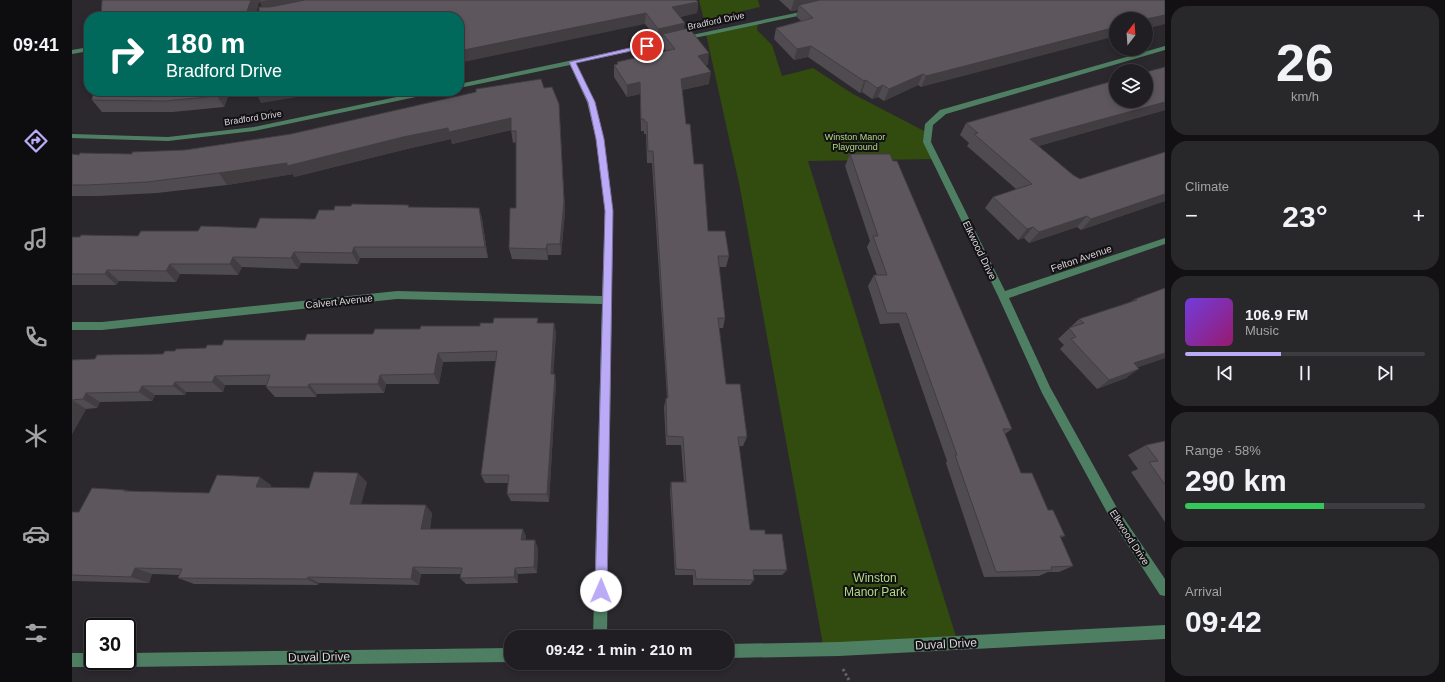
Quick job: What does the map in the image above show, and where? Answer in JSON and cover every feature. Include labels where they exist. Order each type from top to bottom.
[{"type":"street","name":"Bradford Drive","points":[[464,85],[817,10]]},
{"type":"street","name":"Elkwood Drive","points":[[1165,48],[944,112],[929,124],[927,142],[1003,296],[1046,390],[1113,512],[1165,590]]},
{"type":"street","points":[[72,52],[84,50]]},
{"type":"street","points":[[572,62],[591,102],[600,139],[609,211],[600,630]]},
{"type":"street","name":"Bradford Drive","points":[[72,136],[168,139],[254,129],[411,96]]},
{"type":"street","name":"Felton Avenue","points":[[1003,296],[1165,241]]},
{"type":"street","name":"Calvert Avenue","points":[[72,326],[102,326],[397,295],[607,300]]},
{"type":"street","name":"Duval Drive","points":[[734,652],[824,650],[1165,632]]},
{"type":"street","name":"Duval Drive","points":[[136,660],[504,655]]},
{"type":"street","points":[[72,660],[84,660]]},
{"type":"green space","points":[[699,0],[758,0],[760,7],[704,20]]},
{"type":"green space","name":"Winston Manor Park","points":[[758,23],[757,30],[772,45],[782,76],[813,68],[853,94],[928,133],[935,159],[808,161],[958,643],[824,650],[740,188],[706,34]]},
{"type":"building","points":[[102,0],[251,0],[247,12],[101,12]]},
{"type":"building","points":[[260,0],[272,0],[260,2]]},
{"type":"building","points":[[305,0],[696,0],[698,2],[672,7],[685,23],[658,29],[646,13],[464,50],[464,12],[259,12],[259,7],[270,7]]},
{"type":"building","points":[[820,0],[1165,0],[1165,15],[1153,18],[1153,12],[1109,12],[1109,29],[926,76],[923,74],[889,89],[883,85],[877,88],[866,80],[864,81],[811,46],[797,49],[776,28],[813,18],[799,5]]},
{"type":"building","points":[[689,28],[709,53],[698,56],[711,72],[681,79],[686,124],[690,124],[694,164],[703,164],[708,231],[725,231],[729,256],[718,256],[725,318],[718,318],[726,384],[740,384],[747,437],[738,437],[750,530],[765,530],[765,534],[782,534],[787,570],[753,570],[754,580],[696,579],[695,570],[676,569],[671,482],[686,482],[683,437],[667,436],[666,398],[668,398],[653,151],[648,151],[647,122],[645,122],[644,119],[641,119],[640,82],[627,85],[614,65],[618,64],[617,62],[675,49],[663,34]]},
{"type":"building","points":[[1165,67],[1165,102],[1153,105],[1153,70]]},
{"type":"building","points":[[541,79],[544,88],[552,87],[559,104],[564,201],[560,244],[547,244],[546,249],[509,248],[510,208],[516,208],[516,131],[511,131],[511,118],[449,132],[448,128],[403,137],[287,166],[287,163],[147,182],[72,185],[72,154],[132,154],[132,152],[185,150],[291,134],[458,96],[464,96],[464,95],[476,92],[476,89]]},
{"type":"building","points":[[1109,82],[1109,108],[1143,108],[1030,139],[1073,175],[1080,179],[1165,152],[1165,194],[1091,219],[1087,216],[1039,232],[1033,227],[1027,229],[993,197],[1032,184],[974,134],[978,133],[966,123]]},
{"type":"building","points":[[92,96],[217,96],[165,101],[92,100]]},
{"type":"building","points":[[850,154],[890,154],[893,161],[897,161],[1012,429],[1003,429],[1021,473],[1032,473],[1048,510],[1053,510],[1065,536],[1060,536],[1073,566],[1051,567],[1052,570],[996,572],[955,455],[957,455],[906,313],[887,313],[874,275],[887,275],[873,236],[878,236]]},
{"type":"building","points":[[352,204],[409,205],[408,207],[479,208],[485,247],[354,247],[352,253],[294,252],[291,258],[233,257],[230,264],[170,264],[166,271],[107,270],[105,274],[72,274],[72,237],[80,237],[81,235],[138,236],[141,231],[198,231],[201,226],[256,228],[260,218],[315,219],[319,210],[334,210],[335,206],[351,206]]},
{"type":"building","points":[[1165,288],[1165,353],[1134,363],[1139,369],[1109,380],[1071,339],[1076,337],[1069,328],[1084,323],[1079,319],[1137,300],[1135,299]]},
{"type":"building","points":[[494,318],[538,318],[537,323],[554,323],[551,374],[555,374],[547,494],[507,494],[509,475],[481,475],[497,351],[438,353],[434,374],[380,375],[378,384],[309,384],[308,387],[266,387],[270,375],[215,376],[212,382],[175,382],[173,386],[142,386],[139,392],[86,393],[83,399],[72,400],[72,360],[95,359],[97,355],[163,354],[165,351],[175,351],[176,349],[206,348],[207,345],[222,345],[224,340],[305,340],[307,334],[373,334],[375,329],[420,329],[421,326],[480,326],[480,323],[493,323]]},
{"type":"building","points":[[1165,441],[1165,485],[1149,462],[1158,461],[1146,445]]},
{"type":"building","points":[[314,472],[358,473],[350,504],[426,505],[421,529],[523,529],[521,540],[535,540],[534,567],[515,568],[514,577],[460,578],[462,568],[413,567],[411,579],[308,577],[307,579],[178,578],[182,569],[135,568],[131,577],[72,575],[72,512],[79,512],[92,488],[125,490],[124,491],[209,493],[217,475],[260,477],[256,487],[309,488]]},
{"type":"route","points":[[601,591],[609,211],[600,139],[591,102],[572,62],[647,46]]},
{"type":"park label","name":"Winston Manor Playground","points":[[855,142]]}]
